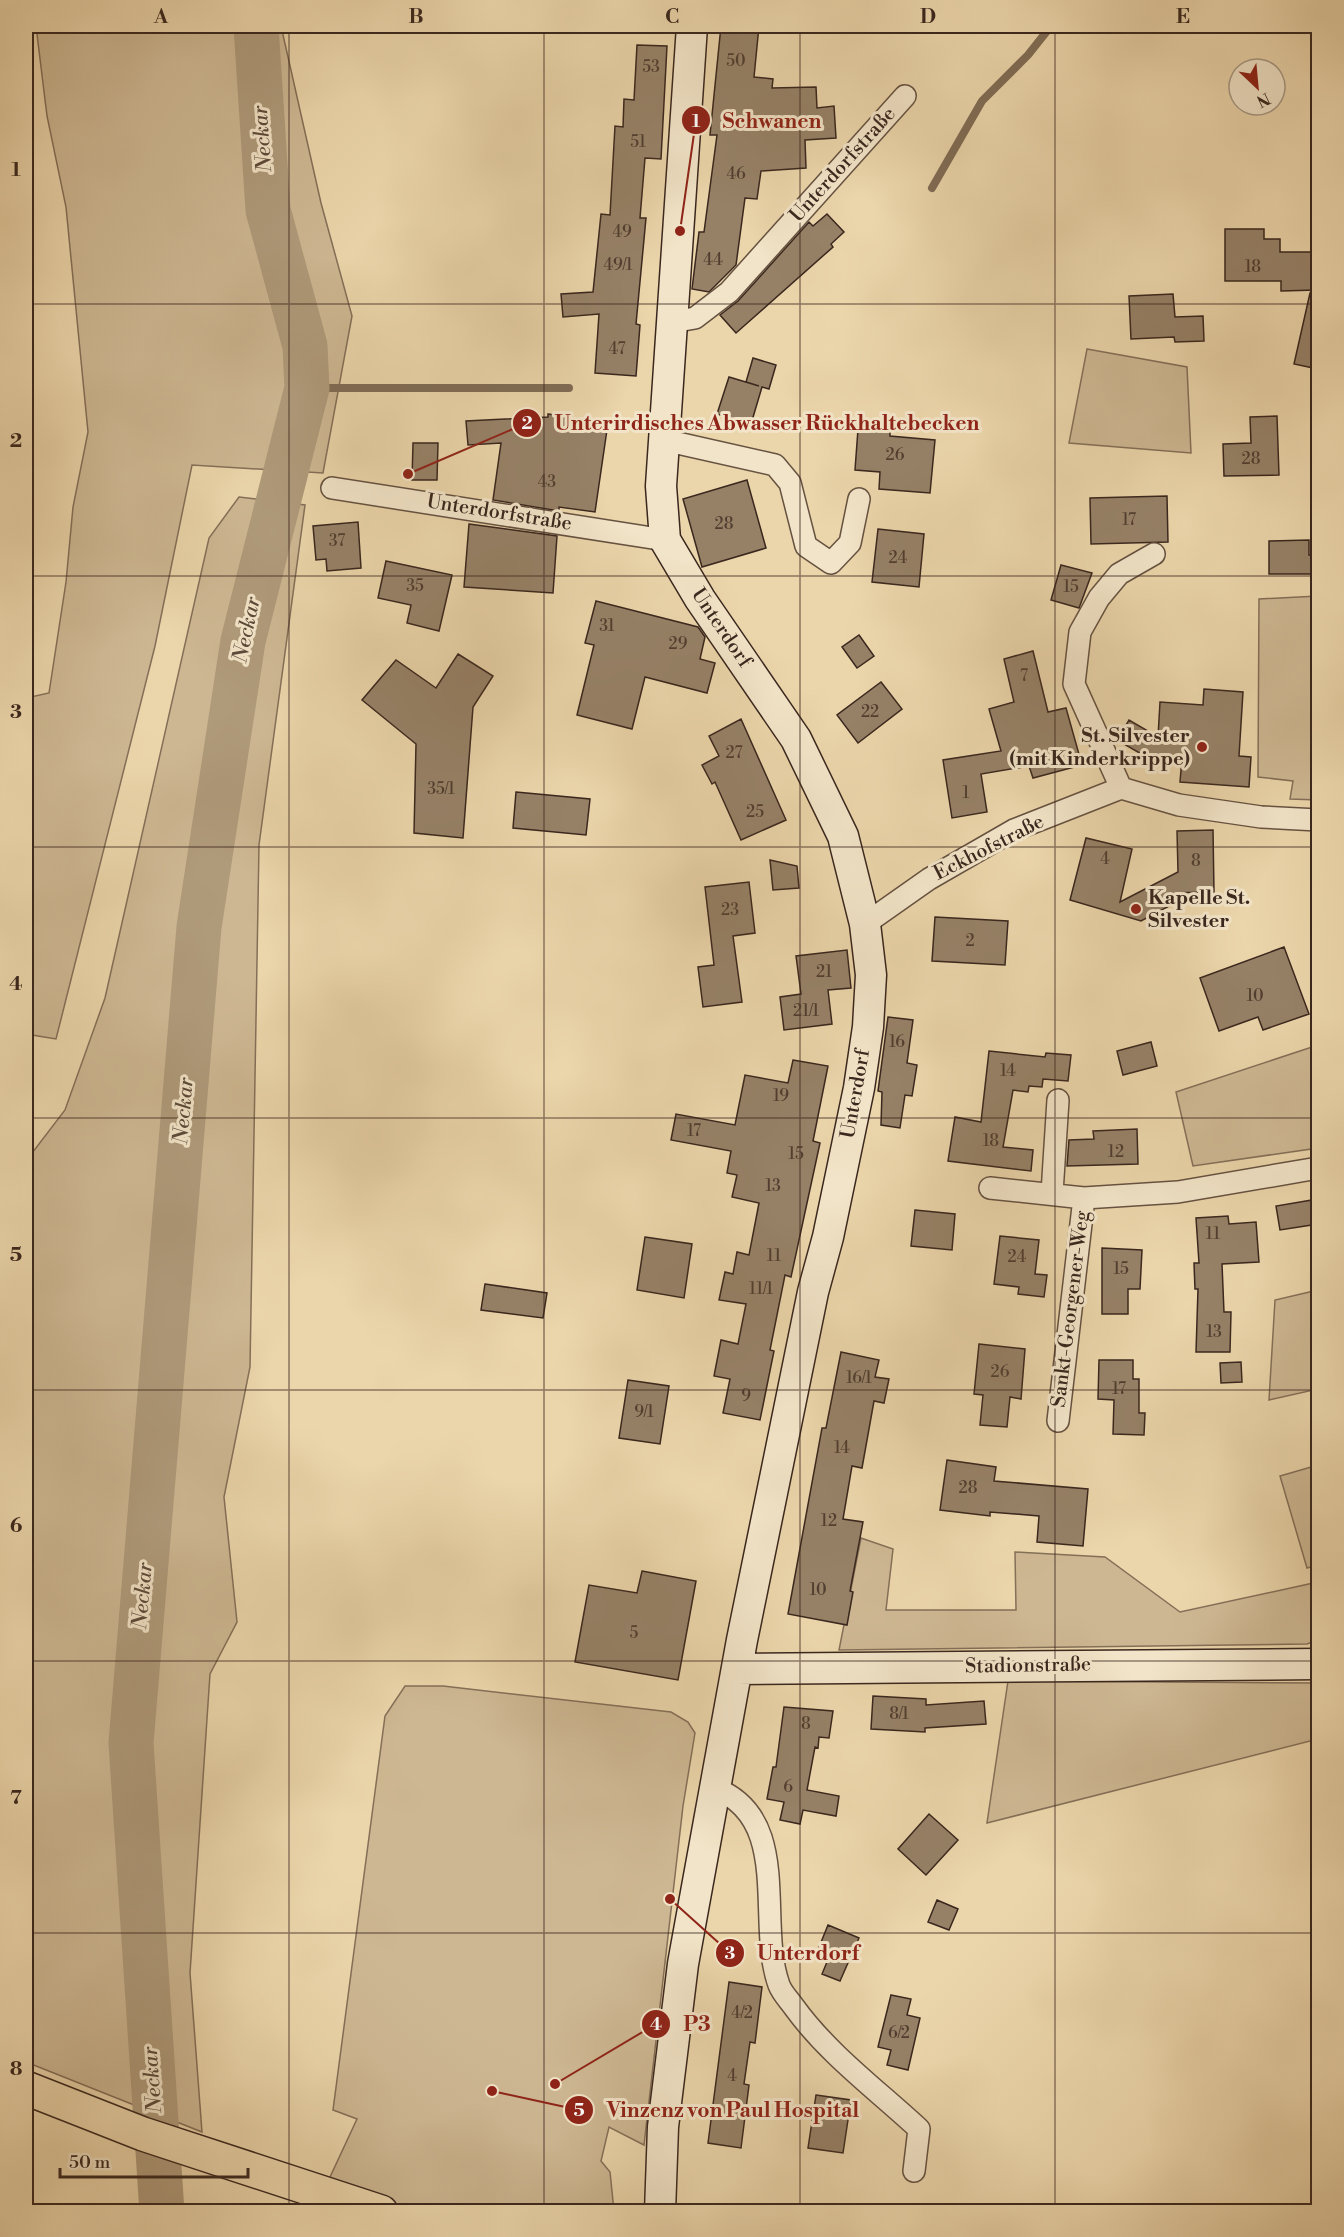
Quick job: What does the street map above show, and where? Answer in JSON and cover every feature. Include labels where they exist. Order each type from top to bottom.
[{"type":"main road","points":[[26,2088],[143,2134],[381,2211]]},
{"type":"street","name":"Unterdorf","points":[[660,2211],[663,2127],[683,1964],[737,1669],[813,1292],[828,1237],[859,1088],[868,1027],[871,975],[865,924],[855,875],[843,836],[796,739],[700,599],[665,540],[661,486],[680,231],[692,26]]},
{"type":"street","name":"Unterdorfstraße","points":[[672,322],[695,318],[729,292],[905,96]]},
{"type":"street","points":[[664,440],[775,465],[790,483],[806,546],[831,563],[850,543],[859,499]]},
{"type":"street","name":"Unterdorfstraße","points":[[332,488],[665,540]]},
{"type":"street","points":[[1154,554],[1119,574],[1099,598],[1080,632],[1074,684],[1121,788],[1179,805],[1261,817],[1318,820]]},
{"type":"street","name":"Eckhofstraße","points":[[865,924],[929,879],[1014,830],[1121,788]]},
{"type":"street","name":"Sankt-Georgener-Weg","points":[[1052,1193],[1058,1100]]},
{"type":"street","name":"Sankt-Georgener-Weg","points":[[990,1188],[1084,1198],[1178,1192],[1318,1168]]},
{"type":"street","name":"Sankt-Georgener-Weg","points":[[1058,1421],[1084,1198]]},
{"type":"street","name":"Stadionstraße","points":[[737,1669],[1318,1664]]},
{"type":"street","points":[[714,1788],[734,1796],[748,1810],[757,1827],[768,1866],[773,1959],[779,1986],[809,2028],[919,2128],[914,2171]]},
{"type":"shaded area","points":[[36,26],[281,26],[321,203],[352,316],[323,473],[192,465],[155,646],[56,1039],[26,1034],[26,698],[49,693],[66,582],[73,507],[88,432],[66,207],[47,116]]},
{"type":"shaded area","points":[[1087,349],[1187,367],[1191,453],[1069,443]]},
{"type":"shaded area","points":[[239,497],[305,505],[259,845],[250,1367],[224,1497],[237,1622],[210,1674],[190,1973],[202,2132],[26,2062],[26,1161],[65,1110],[105,998],[209,538]]},
{"type":"shaded area","points":[[1318,596],[1318,800],[1290,799],[1293,781],[1258,777],[1259,599]]},
{"type":"shaded area","points":[[1318,1045],[1318,1148],[1193,1166],[1176,1092]]},
{"type":"shaded area","points":[[1318,1290],[1318,1389],[1269,1400],[1275,1300]]},
{"type":"shaded area","points":[[1318,1465],[1318,1565],[1307,1568],[1280,1476]]},
{"type":"shaded area","points":[[861,1538],[893,1549],[886,1610],[1016,1610],[1015,1552],[1105,1557],[1180,1612],[1318,1582],[1318,1640],[1307,1644],[839,1650]]},
{"type":"shaded area","points":[[1008,1681],[1318,1683],[1318,1739],[987,1823]]},
{"type":"shaded area","points":[[405,1686],[443,1686],[671,1712],[688,1722],[695,1733],[683,1806],[644,2145],[609,2127],[601,2161],[610,2172],[614,2211],[294,2212],[330,2177],[357,2119],[333,2110],[385,1716]]},
{"type":"building","points":[[721,26],[759,26],[754,77],[773,79],[772,88],[816,87],[817,108],[834,106],[836,138],[805,140],[806,168],[761,171],[757,199],[745,198],[736,265],[709,292],[692,289],[699,232],[704,232],[717,135],[710,135]]},
{"type":"building","points":[[637,45],[667,46],[661,159],[645,158],[640,218],[646,218],[636,324],[640,325],[636,376],[595,373],[599,314],[563,317],[561,294],[593,292],[601,214],[610,215],[615,126],[623,127],[624,99],[634,100]]},
{"type":"building","points":[[827,214],[844,232],[831,244],[833,247],[736,333],[720,315],[738,301],[809,222],[813,226]]},
{"type":"building","points":[[1225,229],[1264,229],[1264,239],[1280,239],[1280,252],[1315,252],[1316,290],[1281,291],[1281,281],[1225,281]]},
{"type":"building","points":[[1310,293],[1318,294],[1318,369],[1294,364]]},
{"type":"building","points":[[1173,294],[1175,317],[1203,316],[1204,341],[1175,342],[1174,337],[1131,339],[1129,296]]},
{"type":"building","points":[[753,358],[776,365],[769,389],[762,387],[751,424],[717,414],[729,377],[759,386],[746,382]]},
{"type":"building","points":[[548,414],[608,423],[595,512],[559,507],[559,511],[493,500],[501,443],[468,445],[466,421],[548,417]]},
{"type":"building","points":[[1277,416],[1279,475],[1224,476],[1223,444],[1251,443],[1250,417]]},
{"type":"building","points":[[858,429],[890,432],[890,436],[935,440],[930,493],[879,489],[880,472],[855,470]]},
{"type":"building","points":[[413,443],[438,443],[437,480],[412,480]]},
{"type":"building","points":[[747,480],[766,548],[702,567],[683,499]]},
{"type":"building","points":[[1167,496],[1168,542],[1091,544],[1090,498]]},
{"type":"building","points":[[358,522],[361,568],[327,571],[326,559],[316,560],[313,526]]},
{"type":"building","points":[[469,524],[557,536],[553,593],[464,587]]},
{"type":"building","points":[[878,529],[924,534],[919,587],[872,582]]},
{"type":"building","points":[[1309,540],[1309,555],[1318,555],[1318,574],[1269,574],[1269,541]]},
{"type":"building","points":[[386,561],[452,575],[439,631],[407,623],[411,605],[378,598]]},
{"type":"building","points":[[1061,565],[1092,573],[1079,608],[1051,600]]},
{"type":"building","points":[[596,601],[698,627],[705,637],[700,659],[715,663],[707,693],[645,677],[632,729],[577,715],[594,645],[585,643]]},
{"type":"building","points":[[859,635],[874,656],[857,668],[842,647]]},
{"type":"building","points":[[1033,651],[1048,712],[1066,708],[1082,765],[1033,778],[1029,766],[981,774],[987,812],[952,818],[943,760],[1001,751],[989,709],[1014,702],[1004,659]]},
{"type":"building","points":[[458,654],[493,676],[473,707],[463,838],[414,833],[416,744],[362,700],[396,660],[436,688]]},
{"type":"building","points":[[881,682],[902,709],[858,743],[837,715]]},
{"type":"building","name":"St. Silvester (mit Kinderkrippe)","points":[[1204,689],[1243,692],[1239,756],[1251,757],[1249,787],[1180,782],[1182,758],[1143,755],[1117,740],[1129,720],[1158,737],[1160,702],[1203,705]]},
{"type":"building","points":[[741,719],[786,820],[741,840],[715,782],[712,784],[702,765],[719,756],[709,736]]},
{"type":"building","points":[[516,792],[590,799],[586,835],[513,828]]},
{"type":"building","points":[[1213,830],[1214,892],[1169,893],[1175,903],[1141,921],[1070,900],[1086,838],[1132,849],[1120,902],[1178,872],[1177,831]]},
{"type":"building","points":[[770,860],[797,866],[799,888],[773,890]]},
{"type":"building","points":[[749,882],[755,933],[733,936],[742,1002],[703,1007],[698,967],[714,965],[705,887]]},
{"type":"building","points":[[935,917],[1008,921],[1005,965],[932,961]]},
{"type":"building","points":[[1284,947],[1309,1014],[1263,1030],[1258,1017],[1219,1031],[1200,978]]},
{"type":"building","points":[[847,950],[851,988],[828,990],[832,1024],[784,1030],[780,997],[801,994],[796,956]]},
{"type":"building","points":[[888,1017],[913,1020],[907,1063],[917,1065],[912,1096],[905,1095],[900,1128],[881,1125],[882,1092],[878,1091]]},
{"type":"building","points":[[1151,1042],[1157,1066],[1123,1075],[1117,1051]]},
{"type":"building","points":[[989,1051],[1045,1057],[1046,1053],[1071,1055],[1068,1081],[1043,1079],[1042,1087],[1029,1086],[1028,1092],[1013,1090],[1003,1147],[1033,1150],[1031,1171],[948,1161],[955,1117],[981,1122]]},
{"type":"building","points":[[793,1060],[828,1066],[813,1141],[820,1143],[791,1277],[785,1275],[770,1350],[774,1351],[760,1420],[723,1413],[730,1379],[714,1376],[721,1340],[738,1344],[746,1304],[719,1300],[725,1272],[733,1274],[737,1252],[749,1255],[759,1203],[732,1197],[737,1175],[727,1173],[731,1151],[671,1140],[676,1114],[735,1125],[745,1075],[788,1083]]},
{"type":"building","points":[[1137,1129],[1138,1164],[1067,1166],[1069,1140],[1094,1139],[1093,1131]]},
{"type":"building","points":[[1318,1199],[1318,1224],[1280,1230],[1276,1206]]},
{"type":"building","points":[[915,1210],[955,1214],[952,1250],[911,1246]]},
{"type":"building","points":[[1228,1216],[1229,1224],[1256,1222],[1259,1262],[1222,1264],[1224,1312],[1231,1312],[1230,1352],[1196,1352],[1198,1289],[1195,1289],[1194,1263],[1199,1263],[1196,1218]]},
{"type":"building","points":[[1000,1236],[1039,1240],[1035,1274],[1047,1275],[1044,1297],[1018,1294],[1019,1287],[994,1284]]},
{"type":"building","points":[[645,1237],[692,1244],[684,1298],[637,1290]]},
{"type":"building","points":[[1102,1248],[1142,1250],[1140,1289],[1128,1289],[1128,1314],[1102,1314]]},
{"type":"building","points":[[485,1284],[547,1293],[543,1318],[481,1310]]},
{"type":"building","points":[[979,1344],[1025,1349],[1021,1399],[1010,1397],[1007,1427],[980,1425],[983,1395],[974,1394]]},
{"type":"building","points":[[841,1352],[879,1360],[875,1377],[889,1379],[884,1403],[874,1401],[862,1468],[852,1466],[843,1519],[863,1522],[850,1591],[853,1592],[847,1625],[788,1614],[822,1428],[826,1428]]},
{"type":"building","points":[[1099,1360],[1133,1360],[1133,1379],[1139,1379],[1139,1413],[1145,1413],[1144,1435],[1113,1434],[1114,1400],[1098,1399]]},
{"type":"building","points":[[1241,1362],[1242,1382],[1221,1383],[1220,1363]]},
{"type":"building","points":[[628,1380],[669,1386],[660,1444],[619,1438]]},
{"type":"building","points":[[947,1460],[996,1467],[994,1481],[1088,1489],[1083,1546],[1037,1542],[1039,1516],[990,1512],[990,1516],[940,1510]]},
{"type":"building","points":[[642,1571],[696,1581],[678,1680],[575,1662],[589,1585],[637,1593]]},
{"type":"building","points":[[873,1696],[926,1699],[926,1705],[984,1701],[986,1724],[925,1728],[925,1732],[871,1729]]},
{"type":"building","points":[[784,1707],[833,1711],[829,1738],[819,1737],[818,1748],[815,1747],[807,1790],[839,1796],[836,1816],[803,1810],[800,1824],[780,1820],[784,1802],[767,1799],[773,1767],[776,1767]]},
{"type":"building","points":[[929,1814],[958,1840],[926,1875],[898,1849]]},
{"type":"building","points":[[937,1900],[958,1909],[949,1930],[928,1922]]},
{"type":"building","points":[[828,1925],[859,1938],[840,1981],[822,1974],[827,1962],[815,1957]]},
{"type":"building","points":[[729,1982],[762,1987],[755,2043],[750,2042],[744,2084],[749,2085],[741,2148],[708,2143]]},
{"type":"building","points":[[891,1995],[911,1999],[907,2015],[920,2018],[908,2070],[887,2065],[891,2050],[878,2047]]},
{"type":"building","points":[[816,2095],[851,2100],[843,2153],[808,2148]]},
{"type":"waterway","name":"Neckar","points":[[162,2212],[131,1743],[199,927],[243,641],[307,388],[305,346],[268,210],[256,26]]},
{"type":"waterway","points":[[932,188],[982,101],[1028,55],[1051,26]]},
{"type":"waterway","points":[[307,388],[569,388]]},
{"type":"place","name":"Schwanen","points":[[680,231]]},
{"type":"place","name":"Unterirdisches Abwasser Rückhaltebecken","points":[[408,474]]},
{"type":"place","name":"St. Silvester (mit Kinderkrippe)","points":[[1202,747]]},
{"type":"place","name":"Kapelle St. Silvester","points":[[1136,909]]},
{"type":"place","name":"Unterdorf","points":[[670,1899]]},
{"type":"place","name":"P3","points":[[555,2084]]},
{"type":"place","name":"Vinzenz von Paul Hospital","points":[[492,2091]]}]
